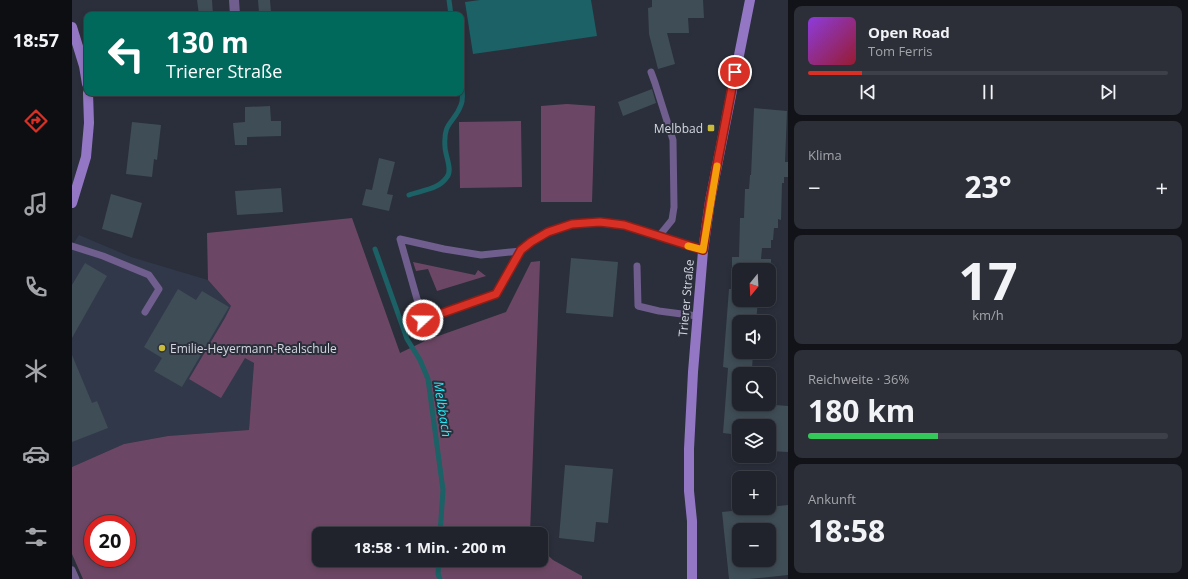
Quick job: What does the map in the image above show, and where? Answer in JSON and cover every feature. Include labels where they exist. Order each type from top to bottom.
[{"type":"street","points":[[234,0],[235,12]]},
{"type":"street","name":"Trierer Straße","points":[[692,579],[692,521],[689,491],[689,449],[697,316],[703,250],[717,165],[750,0]]},
{"type":"street","points":[[72,26],[84,66]]},
{"type":"street","points":[[72,203],[86,157],[89,123],[88,96]]},
{"type":"lane","points":[[651,72],[656,83],[673,140],[674,208],[672,220],[659,236]]},
{"type":"lane","points":[[521,250],[481,255],[444,249],[400,239],[423,320],[496,294],[521,250],[548,232],[572,224],[600,222],[624,225],[703,250]]},
{"type":"lane","points":[[72,246],[103,256],[149,275],[159,289],[145,312]]},
{"type":"lane","points":[[637,266],[638,306],[659,311],[697,316]]},
{"type":"lane","points":[[72,570],[76,579]]},
{"type":"shaded area","points":[[480,0],[591,0],[597,36],[473,54],[465,2]]},
{"type":"shaded area","points":[[567,104],[595,106],[592,202],[541,202],[541,106]]},
{"type":"shaded area","points":[[521,121],[522,187],[460,188],[459,122]]},
{"type":"shaded area","points":[[352,218],[400,353],[427,340],[506,312],[531,262],[540,261],[530,527],[312,527],[312,567],[548,567],[548,555],[553,560],[582,576],[582,579],[83,579],[72,554],[72,467],[124,444],[168,436],[249,430],[254,363],[245,358],[221,398],[189,379],[231,306],[208,280],[207,233]]},
{"type":"shaded area","name":"Emilie-Heyermann-Realschule","points":[[79,235],[131,257],[208,280],[231,306],[254,364],[249,430],[168,436],[124,444],[72,467],[72,246]]},
{"type":"shaded area","points":[[413,262],[475,275],[478,270],[486,276],[437,291],[428,269],[416,271]]},
{"type":"building","points":[[197,0],[212,0],[213,12],[199,12]]},
{"type":"building","points":[[258,0],[270,0],[271,12],[259,12]]},
{"type":"building","points":[[652,0],[703,0],[704,18],[688,18],[689,33],[667,33],[675,64],[658,69],[649,34],[648,8],[652,7]]},
{"type":"building","points":[[652,89],[656,103],[623,116],[618,102]]},
{"type":"building","points":[[270,106],[271,121],[281,121],[281,136],[247,137],[247,145],[235,145],[233,123],[245,122],[245,107]]},
{"type":"building","points":[[754,108],[787,111],[785,162],[788,162],[788,177],[784,177],[784,183],[782,183],[781,220],[778,219],[778,228],[774,228],[771,248],[762,248],[761,259],[771,259],[771,263],[732,263],[732,257],[739,257],[740,218],[744,218],[745,189],[749,189]]},
{"type":"building","points":[[132,122],[161,125],[157,160],[154,159],[152,177],[126,174]]},
{"type":"building","points":[[379,158],[395,162],[387,194],[393,195],[389,211],[362,205],[366,189],[372,190]]},
{"type":"building","points":[[281,188],[283,212],[237,215],[235,191]]},
{"type":"building","points":[[111,194],[142,203],[132,238],[102,229]]},
{"type":"building","points":[[571,258],[618,262],[613,317],[566,313]]},
{"type":"building","points":[[85,263],[107,276],[72,338],[72,285]]},
{"type":"building","points":[[178,289],[196,300],[202,291],[229,307],[182,387],[154,371],[162,358],[144,347]]},
{"type":"building","points":[[729,289],[732,289],[732,307],[757,307],[757,315],[732,315],[732,359],[753,359],[752,367],[732,367],[732,411],[776,411],[776,405],[788,406],[788,452],[776,451],[776,419],[732,419],[732,434],[723,433],[728,368],[723,367]]},
{"type":"building","points":[[72,355],[92,403],[97,401],[108,428],[72,442]]},
{"type":"building","points":[[565,465],[613,469],[608,523],[596,522],[594,542],[559,538]]},
{"type":"building","points":[[788,505],[788,575],[749,579],[729,579],[722,512],[732,511],[732,515],[776,515],[776,506]]},
{"type":"waterway","name":"Melbbach","points":[[449,0],[451,12]]},
{"type":"waterway","name":"Melbbach","points":[[409,195],[439,185],[449,174],[445,150],[446,132],[447,127],[458,111],[462,102],[462,96]]},
{"type":"waterway","name":"Melbbach","points":[[375,249],[407,339],[420,360],[428,379],[443,490],[440,527]]},
{"type":"waterway","name":"Melbbach","points":[[438,567],[438,574],[440,579]]},
{"type":"slow traffic","points":[[688,246],[703,250],[717,166]]},
{"type":"place","name":"Melbbad","points":[[711,128]]},
{"type":"place","name":"Emilie-Heyermann-Realschule","points":[[162,348]]},
{"type":"route","points":[[423,320],[496,294],[521,250],[548,232],[572,224],[600,222],[624,225],[703,250],[710,201],[735,72]]}]
